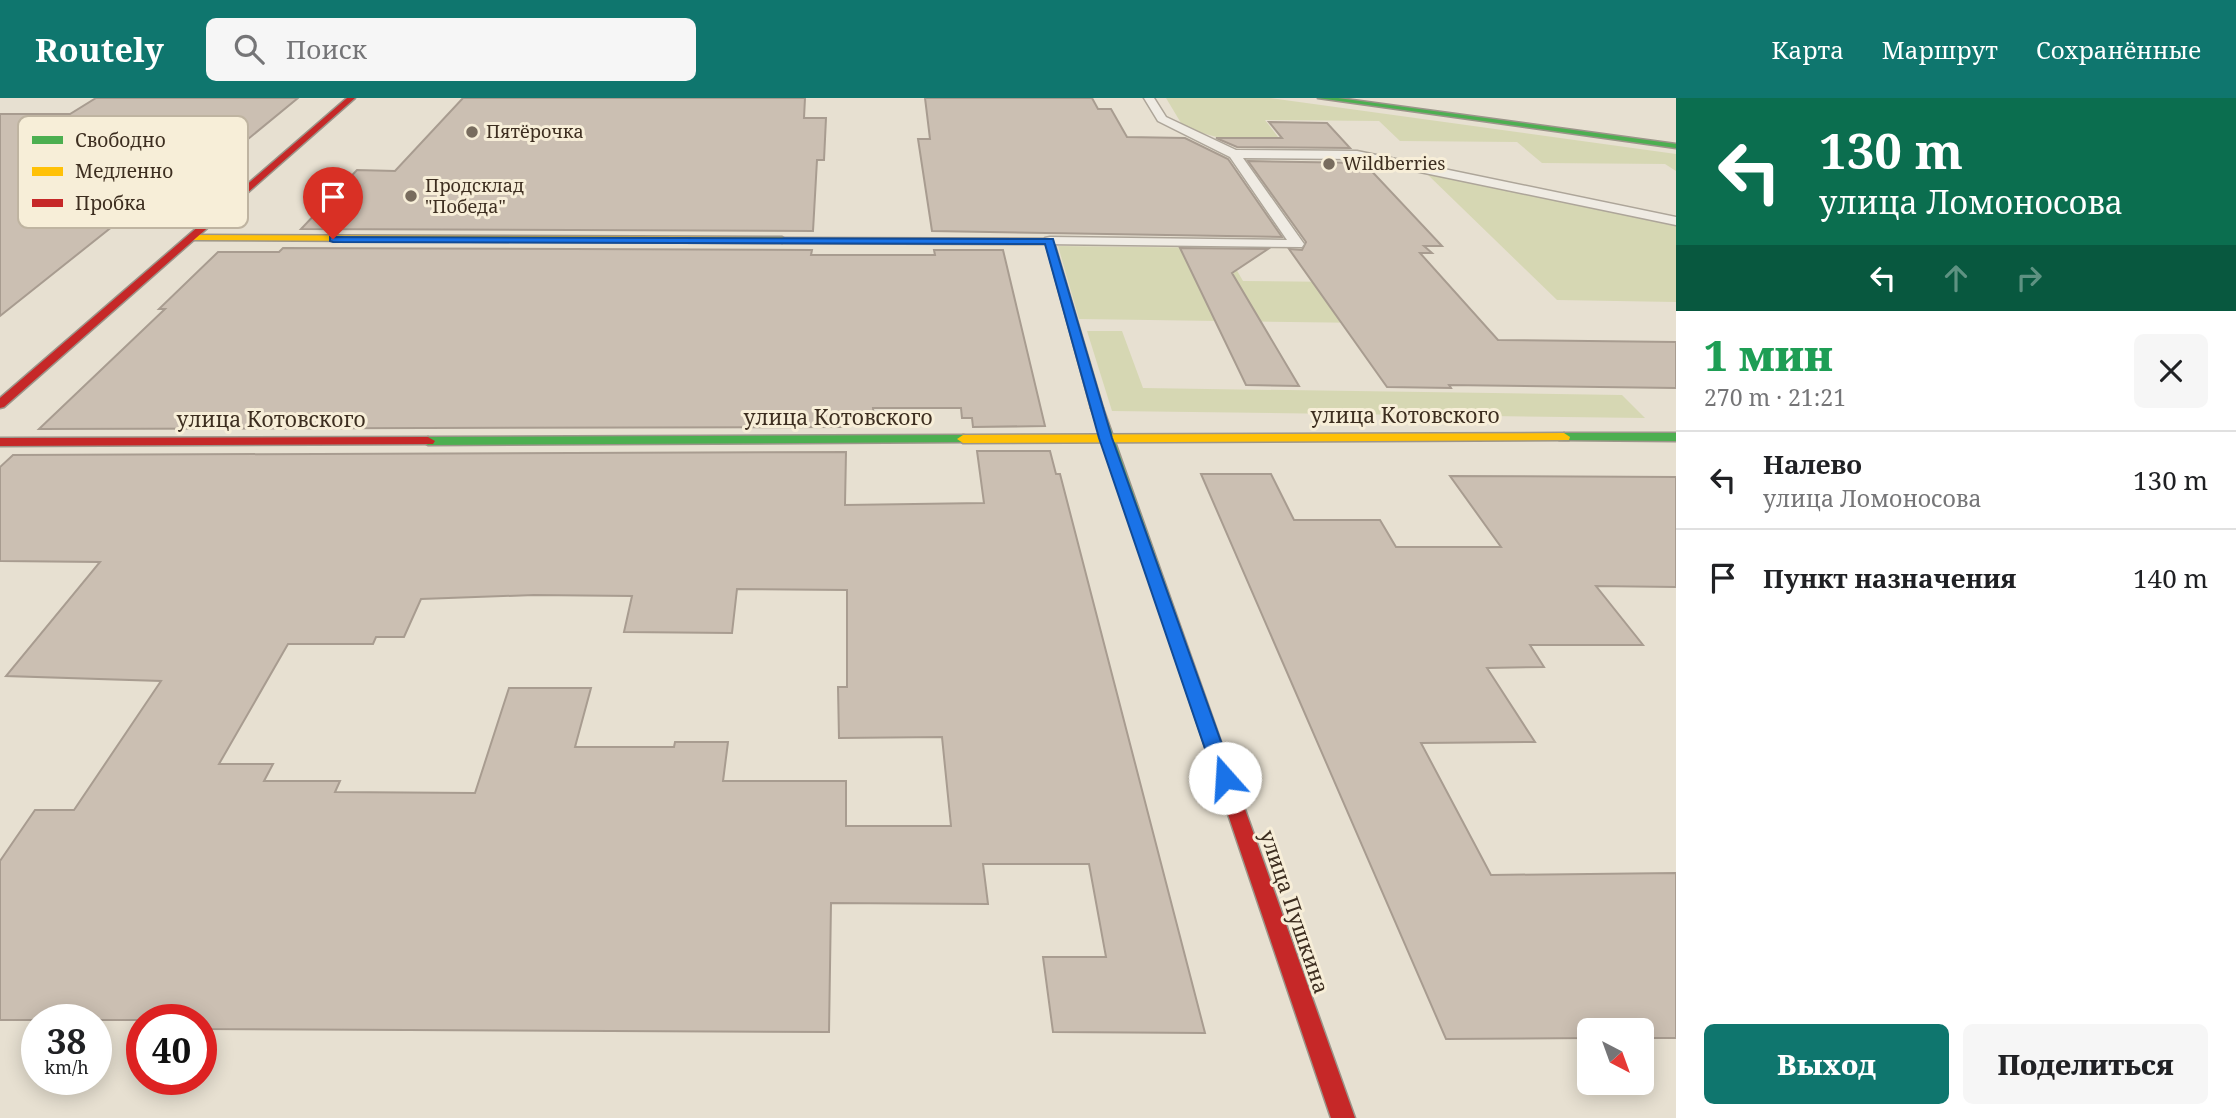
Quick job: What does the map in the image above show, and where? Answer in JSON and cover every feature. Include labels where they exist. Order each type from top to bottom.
[{"type":"street","points":[[248,188],[351,98]]},
{"type":"street","points":[[1322,98],[1676,146]]},
{"type":"street","points":[[0,404],[202,228]]},
{"type":"street","points":[[191,238],[1049,241]]},
{"type":"street","name":"улица Пушкина","points":[[1049,241],[1106,438],[1343,1118]]},
{"type":"street","name":"улица Котовского","points":[[0,442],[1676,437]]},
{"type":"lane","points":[[1149,98],[1162,119],[1234,154],[1357,155],[1676,220]]},
{"type":"lane","points":[[1049,241],[1297,244],[1234,154]]},
{"type":"green space","points":[[1166,98],[1270,98],[1676,154],[1676,171],[1665,164],[1542,163],[1517,142],[1400,141],[1379,121],[1265,120],[1285,146],[1249,146],[1184,128]]},
{"type":"green space","points":[[1427,174],[1676,226],[1676,302],[1557,300]]},
{"type":"green space","points":[[1058,246],[1224,248],[1243,281],[1341,282],[1370,323],[1079,319]]},
{"type":"green space","points":[[1087,331],[1122,331],[1143,388],[1622,395],[1645,418],[1112,411]]},
{"type":"building","points":[[96,98],[298,98],[248,139],[248,116],[18,116],[18,228],[111,228],[0,316],[0,114],[70,114]]},
{"type":"building","points":[[463,98],[805,98],[804,118],[826,118],[824,160],[817,160],[813,231],[301,229],[357,170],[395,171]]},
{"type":"building","points":[[925,98],[1092,98],[1098,109],[1111,109],[1127,137],[1185,138],[1228,159],[1282,237],[932,231],[918,139],[930,139]]},
{"type":"building","points":[[1269,122],[1327,123],[1350,148],[1237,147],[1216,138],[1282,138]]},
{"type":"building","points":[[1248,161],[1364,163],[1442,246],[1424,246],[1432,253],[1420,253],[1498,340],[1676,342],[1676,388],[1449,385],[1451,388],[1387,387],[1289,249],[1302,250],[1306,242]]},
{"type":"building","points":[[283,248],[812,250],[811,255],[935,255],[934,250],[1003,250],[1045,426],[973,427],[972,418],[962,418],[961,408],[873,408],[874,418],[846,417],[846,427],[39,429],[165,309],[159,309],[218,252],[279,252]]},
{"type":"building","points":[[1180,248],[1268,249],[1232,273],[1299,386],[1246,385]]},
{"type":"building","points":[[977,451],[1050,451],[1056,474],[1060,474],[1205,1033],[1053,1032],[1043,957],[1106,957],[1089,864],[983,864],[988,904],[831,903],[829,1032],[217,1029],[217,1004],[126,1004],[126,1020],[112,1020],[112,1004],[21,1004],[21,1020],[0,1020],[0,861],[35,810],[74,810],[161,681],[6,676],[100,562],[0,561],[0,467],[13,455],[846,452],[845,505],[984,503]],"holes":[[[737,589],[847,590],[847,687],[838,687],[839,738],[942,737],[951,826],[846,826],[846,781],[723,781],[728,742],[675,742],[674,747],[575,747],[591,688],[509,688],[475,793],[335,792],[340,781],[264,781],[273,764],[219,764],[288,644],[373,644],[376,637],[404,637],[421,599],[534,595],[632,596],[624,632],[732,633]]]},
{"type":"building","points":[[1201,474],[1271,474],[1294,520],[1380,520],[1396,547],[1501,547],[1450,476],[1676,477],[1676,587],[1596,586],[1643,645],[1530,645],[1544,667],[1487,668],[1535,742],[1421,743],[1491,875],[1676,873],[1676,1038],[1654,1038],[1654,1018],[1577,1018],[1577,1038],[1446,1039]]},
{"type":"traffic: fast","points":[[1322,98],[1676,146]]},
{"type":"traffic: fast","points":[[1097,408],[1223,773]]},
{"type":"traffic: fast","points":[[1564,437],[1676,437]]},
{"type":"traffic: fast","points":[[428,441],[963,439]]},
{"type":"traffic: slow","points":[[191,238],[782,240]]},
{"type":"traffic: slow","points":[[963,439],[1564,437]]},
{"type":"traffic: jam","points":[[248,188],[351,98]]},
{"type":"traffic: jam","points":[[0,404],[202,228]]},
{"type":"traffic: jam","points":[[782,240],[1050,241],[1097,408]]},
{"type":"traffic: jam","points":[[0,442],[428,441]]},
{"type":"traffic: jam","points":[[1223,773],[1343,1118]]},
{"type":"place","name":"Пятёрочка","points":[[472,132]]},
{"type":"place","name":"Wildberries","points":[[1329,164]]},
{"type":"place","name":"Продсклад \"Победа\"","points":[[411,196]]},
{"type":"route","points":[[333,239],[1049,241],[1106,438],[1225,778]]}]
